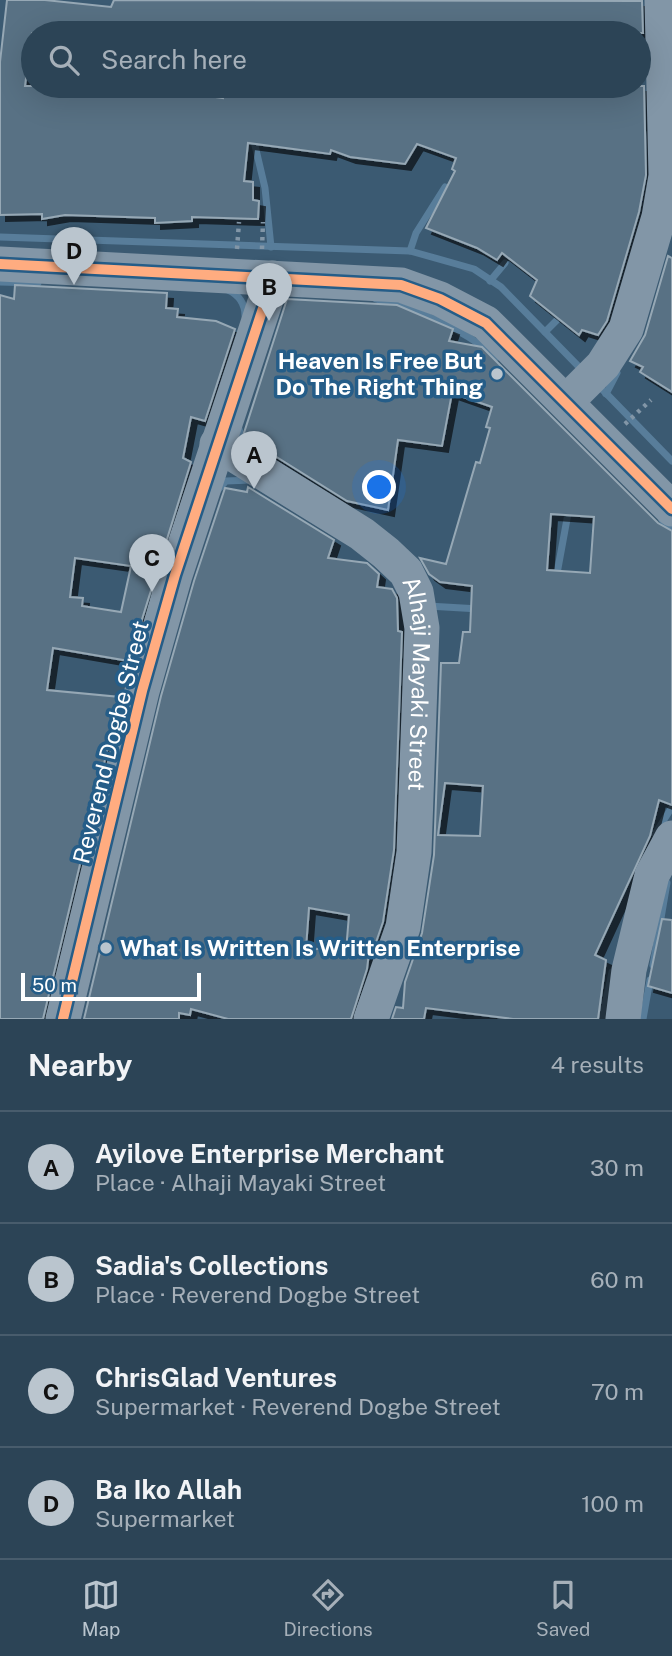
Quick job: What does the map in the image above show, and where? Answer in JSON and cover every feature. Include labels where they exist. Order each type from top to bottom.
[{"type":"street","points":[[584,384],[626,329],[659,217],[666,176],[662,0]]},
{"type":"street","points":[[0,264],[401,285],[440,299],[486,323],[584,384],[672,509]]},
{"type":"street","name":"Reverend Dogbe Street","points":[[63,1019],[88,925],[142,691],[217,444],[273,278]]},
{"type":"street","name":"Alhaji Mayaki Street","points":[[217,444],[362,534],[405,572],[416,592],[422,628],[414,852],[403,927],[371,1019]]},
{"type":"street","points":[[623,1019],[629,970],[652,875],[672,838]]},
{"type":"path","points":[[238,235],[239,222]]},
{"type":"path","points":[[263,235],[264,222]]},
{"type":"path","points":[[619,430],[651,400]]},
{"type":"building","points":[[7,0],[45,0],[111,7],[114,0],[642,1],[643,21],[21,21],[21,98],[644,98],[646,175],[639,212],[607,321],[598,335],[582,330],[579,335],[530,296],[537,280],[502,253],[497,260],[477,248],[426,228],[455,171],[452,169],[456,158],[417,144],[405,164],[350,157],[331,150],[330,154],[248,143],[244,181],[253,182],[253,200],[259,201],[258,219],[192,217],[192,221],[155,223],[155,218],[65,215],[42,219],[42,214],[0,215],[0,62]]},
{"type":"building","points":[[668,256],[672,258],[672,392],[640,372],[643,367],[630,361],[645,335]]},
{"type":"building","points":[[15,285],[167,293],[166,308],[178,309],[177,317],[216,321],[235,329],[205,421],[191,417],[183,458],[191,462],[129,661],[53,648],[47,690],[120,697],[43,1019],[0,1019],[0,295],[14,299]],"holes":[[[75,558],[131,566],[121,612],[82,606],[83,598],[70,597]]]},
{"type":"building","points":[[287,299],[397,305],[453,329],[449,341],[482,347],[658,523],[672,531],[672,805],[659,800],[650,836],[595,955],[606,960],[598,1019],[513,1019],[426,1008],[424,1019],[392,1019],[396,1007],[403,1008],[405,982],[422,933],[434,855],[441,663],[459,663],[463,632],[470,632],[472,586],[440,582],[429,574],[420,558],[446,564],[476,462],[480,463],[490,428],[486,427],[492,407],[452,393],[442,446],[398,440],[388,510],[347,501],[267,451],[269,448],[243,436]],"holes":[[[551,514],[594,517],[590,573],[547,570]],[[445,783],[483,786],[480,836],[438,835]]]},
{"type":"building","points":[[248,487],[334,540],[328,558],[367,563],[379,574],[377,587],[392,589],[397,598],[398,631],[402,632],[394,850],[383,922],[372,954],[369,953],[367,969],[351,1019],[228,1019],[191,1009],[190,1015],[179,1013],[179,1019],[84,1019],[161,696],[194,581],[225,488],[247,492]],"holes":[[[309,908],[349,915],[346,951],[306,948]]]},
{"type":"building","points":[[662,919],[672,920],[672,993],[648,986]]},
{"type":"waterway","points":[[253,137],[265,188],[271,247]]},
{"type":"waterway","points":[[410,251],[416,233],[445,187]]},
{"type":"waterway","points":[[0,237],[410,251],[474,269],[501,287],[583,371]]},
{"type":"waterway","points":[[490,281],[505,263]]},
{"type":"waterway","points":[[0,282],[38,283]]},
{"type":"waterway","points":[[228,290],[241,300],[245,316]]},
{"type":"waterway","points":[[376,299],[440,322],[469,337],[497,357]]},
{"type":"waterway","points":[[545,332],[558,319]]},
{"type":"waterway","points":[[606,394],[617,373]]},
{"type":"waterway","points":[[597,384],[672,461]]},
{"type":"waterway","points":[[238,426],[242,438],[252,447]]},
{"type":"waterway","points":[[218,490],[226,481],[251,480]]},
{"type":"waterway","points":[[556,579],[569,508]]},
{"type":"waterway","points":[[662,520],[672,530]]},
{"type":"waterway","points":[[428,606],[479,609]]},
{"type":"waterway","points":[[655,834],[672,807]]},
{"type":"waterway","points":[[653,965],[667,883]]},
{"type":"waterway","points":[[602,1019],[612,972]]},
{"type":"waterway","points":[[643,1019],[650,980]]},
{"type":"cycle path","points":[[0,264],[401,285],[440,299],[486,323],[672,509]]},
{"type":"cycle path","points":[[63,1019],[142,691],[175,575],[273,278]]},
{"type":"place","name":"Ba Iko Allah","points":[[74,285]]},
{"type":"place","name":"Sadia's Collections","points":[[269,321]]},
{"type":"place","name":"Heaven Is Free But Do The Right Thing","points":[[497,374]]},
{"type":"place","name":"Ayilove Enterprise Merchant","points":[[254,489]]},
{"type":"place","name":"ChrisGlad Ventures","points":[[152,592]]},
{"type":"place","name":"What Is Written Is Written Enterprise","points":[[106,948]]}]
